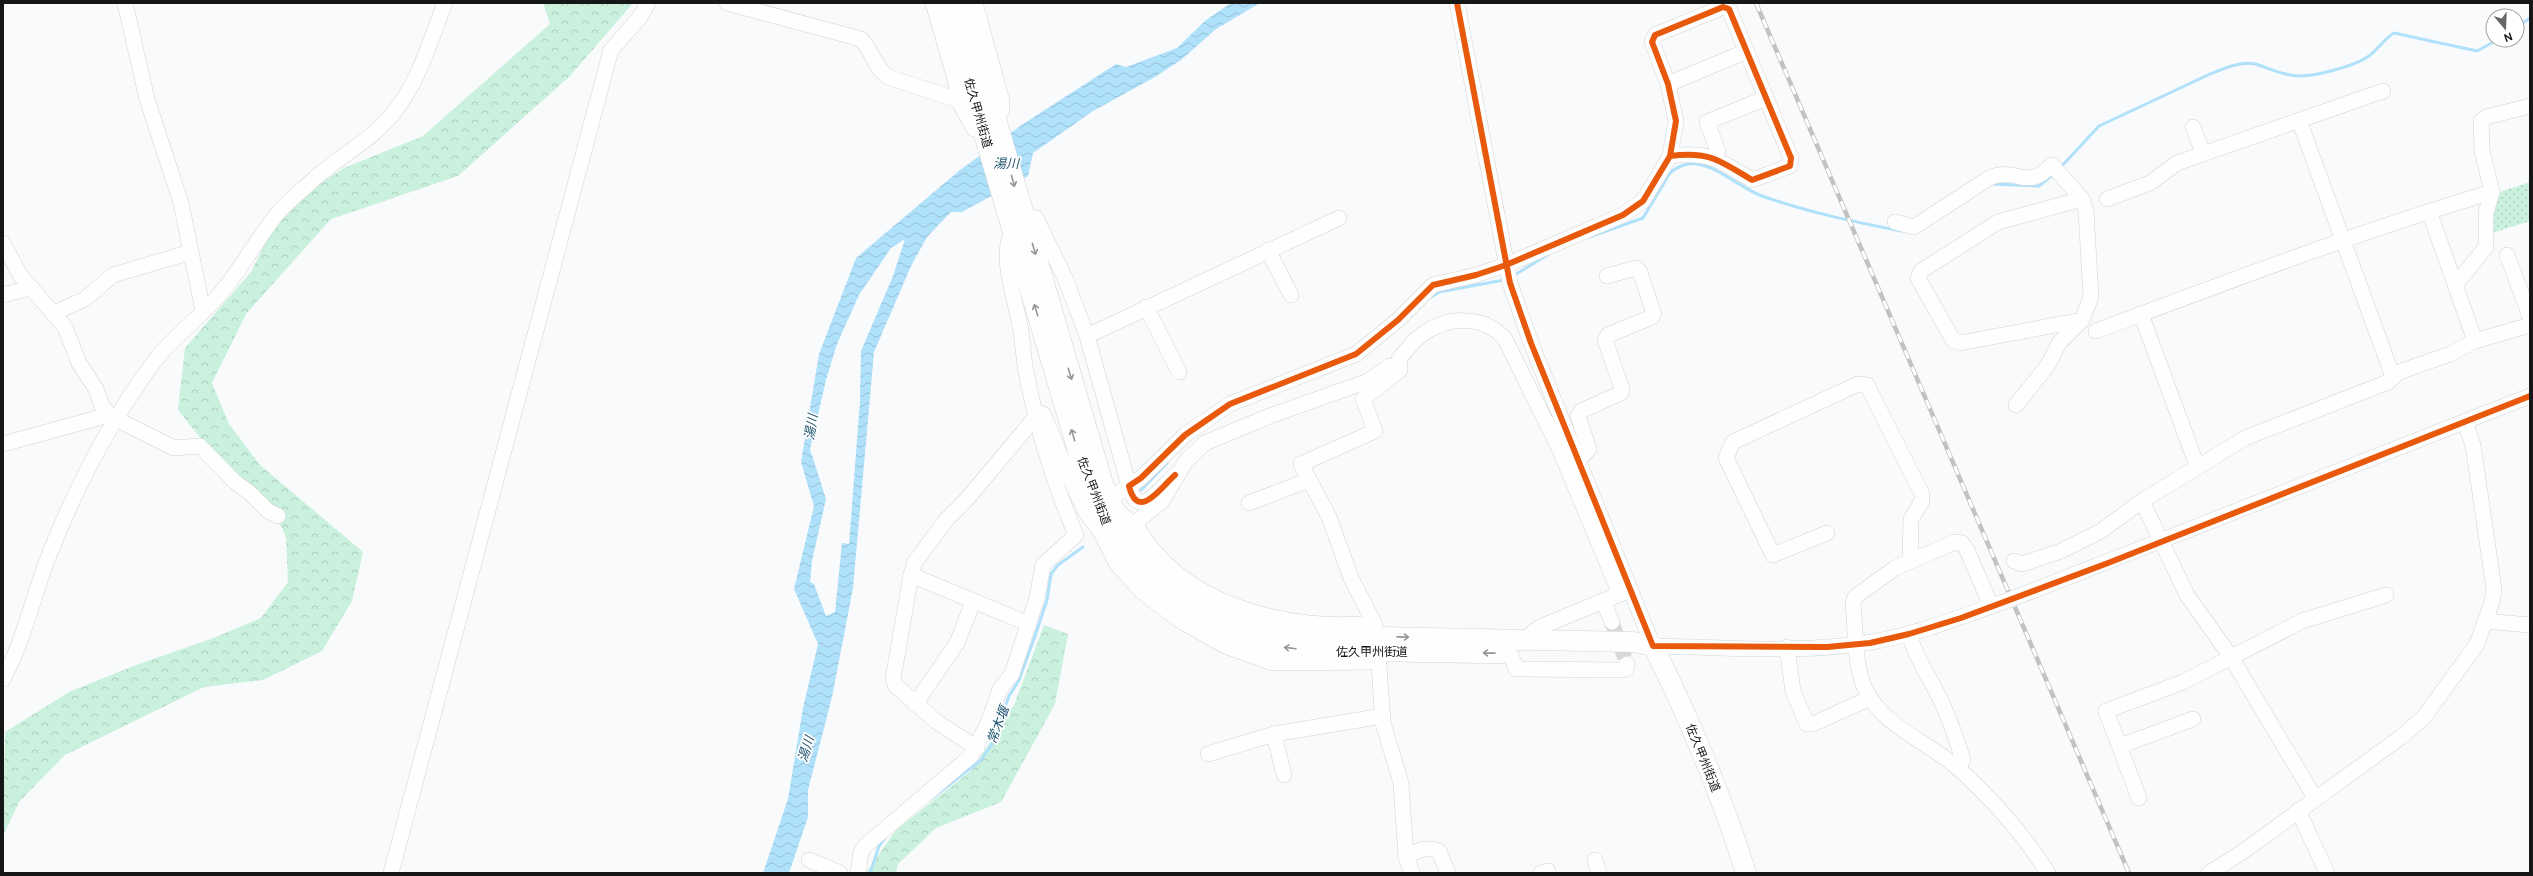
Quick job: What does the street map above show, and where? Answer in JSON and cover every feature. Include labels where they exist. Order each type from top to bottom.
[{"type":"main road","name":"佐久甲州街道","points":[[945,3],[991,130]]},
{"type":"main road","name":"佐久甲州街道","points":[[962,3],[991,130],[1099,526],[1152,585],[1187,611],[1219,628],[1247,640],[1284,648],[1377,643],[1532,640],[1633,642],[1653,646]]},
{"type":"main road","name":"佐久甲州街道","points":[[1017,221],[1095,459],[1132,540],[1149,561],[1179,587],[1218,611],[1259,626],[1283,632],[1305,635],[1377,643],[1510,653],[1633,654],[1653,646]]},
{"type":"main road","name":"佐久甲州街道","points":[[1653,646],[1667,674],[1722,804],[1746,873]]},
{"type":"street","points":[[125,3],[147,99],[181,203],[203,311]]},
{"type":"street","points":[[391,873],[611,50],[640,17],[648,3]]},
{"type":"street","points":[[727,3],[856,37],[867,45],[881,72],[888,77],[958,100]]},
{"type":"street","points":[[933,3],[955,79],[958,100],[974,129],[991,130],[1002,110],[1002,101],[975,3]]},
{"type":"street","points":[[1457,3],[1508,272],[1531,343],[1578,461],[1625,592]]},
{"type":"street","points":[[3,679],[13,661],[32,602],[66,514],[115,418],[164,348],[203,311],[233,279],[278,213],[315,178],[364,142],[395,112],[421,70],[444,4]]},
{"type":"street","points":[[1377,643],[1230,604],[1193,586],[1174,571],[1143,538],[1135,523],[1131,523],[1114,501],[1129,486],[1141,478],[1186,435],[1230,404],[1349,358],[1398,320],[1433,285],[1476,275],[1508,272],[1623,215],[1643,201],[1670,156],[1676,121],[1668,84],[1652,42],[1655,35],[1723,7],[1730,9],[1792,158],[1790,166],[1752,180],[1716,159],[1704,154],[1670,156]]},
{"type":"street","points":[[1668,84],[1747,51]]},
{"type":"street","points":[[2107,199],[2150,183],[2177,163],[2383,91]]},
{"type":"street","points":[[1716,159],[1718,151],[1707,122],[1766,98]]},
{"type":"street","points":[[2455,285],[2486,248],[2486,213],[2492,192],[2482,150],[2481,121],[2486,117],[2530,106]]},
{"type":"street","points":[[2299,120],[2393,377]]},
{"type":"street","points":[[2194,128],[2203,153]]},
{"type":"street","points":[[1895,222],[1914,226],[1997,175],[2004,174],[2029,179],[2043,174],[2052,165],[2082,199],[2086,210],[2091,297],[2082,320],[2059,342],[2048,365],[2016,405]]},
{"type":"street","points":[[2096,331],[2343,241],[2429,211],[2492,192]]},
{"type":"street","points":[[2082,199],[1998,222],[1921,271],[1918,278],[1954,340],[1960,343],[2082,320]]},
{"type":"street","points":[[2429,211],[2475,341]]},
{"type":"street","points":[[1076,535],[1045,453],[1036,416],[1011,283],[1007,244],[1017,221],[1036,218],[1065,278],[1087,336],[1129,486],[1136,500],[1142,502],[1150,501],[1175,475],[1194,451],[1219,435],[1368,381],[1399,359],[1422,334],[1445,323],[1482,321],[1498,330],[1517,360],[1625,592],[1653,646],[1786,647],[1857,644],[1909,634],[2022,595],[2530,396]]},
{"type":"street","points":[[1087,336],[1338,218]]},
{"type":"street","points":[[3,243],[14,267],[30,288],[65,327],[79,362],[96,389],[102,406],[115,418]]},
{"type":"street","points":[[1268,250],[1291,295]]},
{"type":"street","points":[[54,313],[85,298],[113,275],[191,252]]},
{"type":"street","points":[[2507,256],[2530,316]]},
{"type":"street","points":[[1578,461],[1589,449],[1578,416],[1581,411],[1621,393],[1622,389],[1605,340],[1608,334],[1652,317],[1654,314],[1640,272],[1636,268],[1607,276]]},
{"type":"street","points":[[3,295],[30,288]]},
{"type":"street","points":[[1146,307],[1179,372]]},
{"type":"street","points":[[2141,314],[2197,466]]},
{"type":"street","points":[[2014,561],[2022,564],[2061,551],[2101,531],[2142,501],[2245,438],[2374,388],[2388,382],[2399,372],[2450,354],[2475,341],[2530,325]]},
{"type":"street","points":[[1399,359],[1400,370],[1363,399],[1375,431],[1301,464],[1329,517],[1377,643],[1383,716],[1401,783],[1406,857],[1412,873]]},
{"type":"street","points":[[1827,533],[1773,556],[1726,458],[1733,442],[1858,384],[1867,385],[1922,494],[1922,501],[1911,523],[1910,561]]},
{"type":"street","points":[[858,873],[861,852],[865,846],[904,811],[965,763],[977,748],[1000,689],[1012,674],[1037,598],[1043,565],[1076,535],[1099,526],[1087,514],[1076,492],[1043,414],[1038,413],[963,504],[947,519],[915,562],[911,575],[892,679],[894,684],[937,722],[977,748]]},
{"type":"street","points":[[3,444],[105,416],[115,418],[174,448],[200,446],[234,482],[250,493],[268,511],[278,516]]},
{"type":"street","points":[[2209,873],[2241,853],[2298,810],[2367,763],[2424,717],[2477,644],[2492,602],[2494,589],[2473,445],[2465,422]]},
{"type":"street","points":[[1135,523],[1162,501],[1171,488],[1175,475]]},
{"type":"street","points":[[1249,503],[1309,480]]},
{"type":"street","points":[[2142,501],[2160,541],[2166,548],[2187,595],[2231,657],[2315,798]]},
{"type":"street","points":[[1997,604],[1962,543],[1955,542],[1895,568],[1855,597],[1853,604],[1860,674],[1870,698],[1882,712],[1959,768],[2021,835],[2048,873]]},
{"type":"street","points":[[911,575],[1029,624]]},
{"type":"street","points":[[1532,640],[1532,632],[1540,627],[1625,592]]},
{"type":"street","points":[[2139,798],[2106,711],[2183,682],[2302,621],[2386,595]]},
{"type":"street","points":[[1603,601],[1612,622]]},
{"type":"street","points":[[915,704],[954,647],[973,602]]},
{"type":"street","points":[[2485,621],[2530,625]]},
{"type":"street","points":[[1909,634],[1914,651],[1938,693],[1954,732],[1963,760],[1959,768]]},
{"type":"street","points":[[1786,647],[1793,691],[1807,724],[1813,724],[1870,698]]},
{"type":"street","points":[[1510,653],[1516,669],[1619,670],[1626,669],[1627,664]]},
{"type":"street","points":[[1208,754],[1274,734],[1383,716]]},
{"type":"street","points":[[2120,746],[2186,725]]},
{"type":"street","points":[[1274,734],[1284,775]]},
{"type":"street","points":[[2298,810],[2328,873]]},
{"type":"street","points":[[1406,857],[1418,850],[1431,848],[1439,851],[1448,873]]},
{"type":"street","points":[[809,860],[840,873]]},
{"type":"green space","points":[[543,3],[633,3],[570,76],[458,176],[331,219],[246,314],[212,383],[229,424],[260,465],[363,552],[352,601],[322,651],[263,680],[204,687],[65,755],[19,802],[3,836],[5,732],[71,691],[139,664],[211,639],[261,618],[288,582],[286,538],[282,527],[247,496],[178,410],[185,348],[251,272],[269,235],[305,194],[344,168],[423,136],[550,24]]},
{"type":"green space","points":[[2530,182],[2530,221],[2492,233],[2494,203],[2500,192]]},
{"type":"green space","points":[[1044,625],[1068,634],[1055,704],[1001,802],[936,828],[898,864],[896,873],[866,873],[896,830],[972,770],[1014,705]]},
{"type":"water","name":"湯川","points":[[1231,3],[1260,3],[1216,29],[1181,60],[1155,77],[1093,111],[1033,153],[1028,176],[962,212],[951,212],[927,237],[911,266],[874,352],[853,588],[832,697],[808,790],[808,817],[789,873],[763,873],[788,799],[803,708],[818,644],[794,589],[814,506],[801,462],[819,354],[856,258],[960,170],[1023,124],[1116,64],[1126,67],[1177,48],[1206,20]],"holes":[[[905,239],[893,276],[861,351],[860,401],[849,544],[842,543],[835,612],[826,616],[814,584],[810,582],[812,561],[826,499],[810,449],[826,380],[837,344],[859,295],[891,248]]]},
{"type":"waterway","points":[[2525,21],[2530,18]]},
{"type":"waterway","points":[[2060,168],[2099,126],[2210,74],[2232,66],[2249,63],[2293,76],[2307,76],[2345,67],[2363,60],[2394,33],[2477,51],[2485,47]]},
{"type":"waterway","points":[[1589,237],[1643,218],[1670,173],[1675,169],[1690,164],[1706,166],[1762,196],[1779,202],[1831,216],[1901,231]]},
{"type":"waterway","points":[[1993,184],[2039,186],[2054,174]]},
{"type":"waterway","points":[[1513,276],[1549,254]]},
{"type":"waterway","points":[[1431,297],[1439,292],[1504,280]]},
{"type":"waterway","points":[[1141,490],[1167,463]]},
{"type":"waterway","name":"常木堰","points":[[931,799],[981,760],[992,744],[1009,696],[1019,680],[1035,636],[1047,600],[1051,574],[1058,565],[1083,547]]},
{"type":"waterway","name":"常木堰","points":[[870,873],[879,846],[885,838]]},
{"type":"tunnel","points":[[1612,622],[1627,664]]},
{"type":"railway","points":[[1756,3],[2129,873]]},
{"type":"cycle path","points":[[1457,3],[1510,283],[1531,343],[1653,646],[1827,647],[1870,643],[1909,634],[1961,618],[2108,563],[2530,396]]},
{"type":"cycle path","points":[[1175,475],[1157,493],[1144,502],[1138,501],[1133,497],[1129,486],[1141,478],[1185,435],[1230,404],[1356,354],[1398,320],[1433,285],[1476,275],[1506,265],[1623,215],[1643,201],[1670,156],[1676,121],[1668,84],[1652,42],[1655,35],[1723,7],[1729,9],[1791,158],[1790,166],[1752,180],[1722,162],[1704,156],[1670,156]]}]
